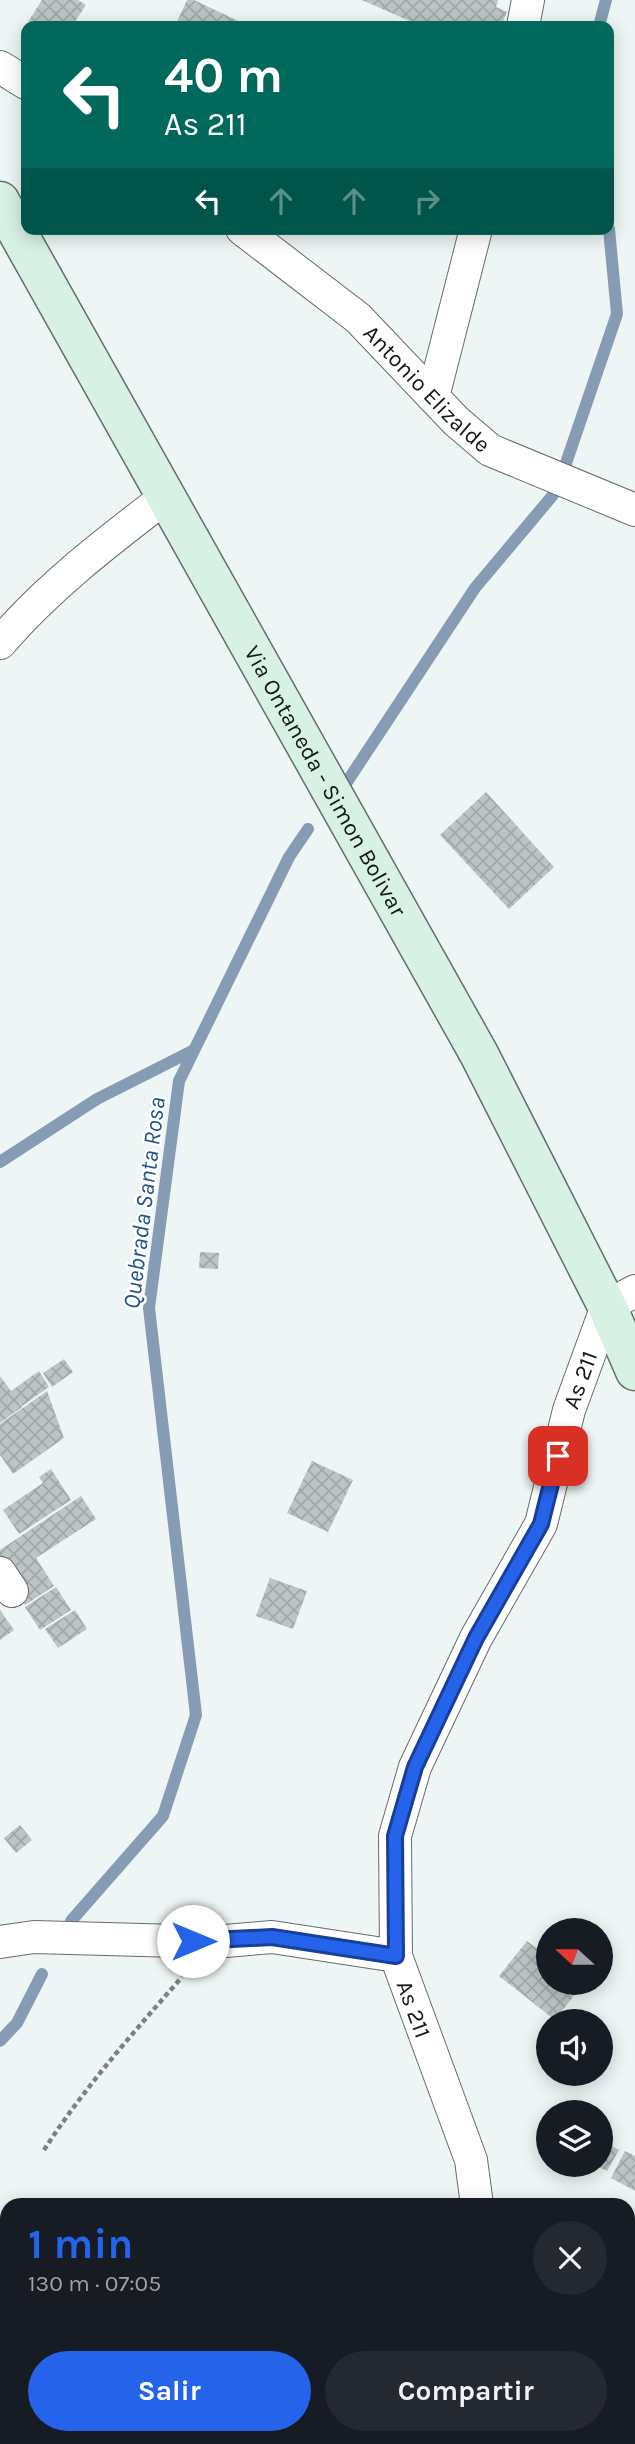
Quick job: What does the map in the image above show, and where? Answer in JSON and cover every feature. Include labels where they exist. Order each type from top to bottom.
[{"type":"street","points":[[524,21],[528,0]]},
{"type":"street","points":[[0,67],[21,80]]},
{"type":"street","name":"Via Ontaneda - Simon Bolivar","points":[[0,201],[480,1054],[621,1298],[635,1371]]},
{"type":"street","name":"Antonio Elizalde","points":[[250,235],[358,318],[433,397],[490,450],[635,510]]},
{"type":"street","points":[[433,397],[474,235]]},
{"type":"street","points":[[0,643],[32,606],[85,559],[167,496]]},
{"type":"street","name":"As 211","points":[[476,2198],[471,2160],[406,1990],[396,1956],[395,1836],[415,1767],[476,1638],[541,1524],[569,1410],[621,1298]]},
{"type":"street","points":[[0,1942],[34,1937],[214,1941],[272,1937],[396,1956]]},
{"type":"path","points":[[44,2150],[99,2074],[187,1971]]},
{"type":"building","points":[[42,0],[78,0],[86,5],[75,21],[29,21]]},
{"type":"building","points":[[187,0],[194,0],[238,21],[177,21]]},
{"type":"building","points":[[362,0],[498,0],[496,7],[507,12],[503,21],[410,21]]},
{"type":"building","points":[[486,792],[554,867],[509,909],[440,835]]},
{"type":"building","points":[[200,1252],[219,1253],[218,1269],[199,1268]]},
{"type":"building","points":[[64,1359],[73,1372],[52,1387],[43,1373]]},
{"type":"building","points":[[39,1371],[49,1387],[22,1406],[17,1400],[22,1407],[0,1423],[0,1376],[11,1391]]},
{"type":"building","points":[[47,1391],[64,1438],[13,1474],[0,1455],[0,1424]]},
{"type":"building","points":[[312,1461],[353,1480],[328,1532],[287,1513]]},
{"type":"building","points":[[51,1469],[71,1500],[19,1534],[3,1510],[43,1483],[39,1477]]},
{"type":"building","points":[[81,1496],[96,1519],[36,1558],[54,1586],[25,1605],[0,1568],[0,1550]]},
{"type":"building","points":[[270,1578],[307,1591],[293,1629],[256,1616]]},
{"type":"building","points":[[56,1587],[71,1610],[40,1630],[25,1607]]},
{"type":"building","points":[[0,1610],[14,1630],[0,1640]]},
{"type":"building","points":[[75,1610],[87,1629],[58,1648],[45,1629]]},
{"type":"building","points":[[20,1825],[32,1840],[16,1853],[4,1838]]},
{"type":"building","points":[[527,1941],[536,1948],[536,1995],[574,1995],[564,2009],[541,2009],[499,1976]]},
{"type":"building","points":[[613,2147],[619,2150],[613,2160]]},
{"type":"building","points":[[625,2151],[635,2156],[635,2191],[611,2178]]},
{"type":"waterway","name":"Quebrada Santa Rosa","points":[[600,21],[606,0]]},
{"type":"waterway","name":"Quebrada Santa Rosa","points":[[564,469],[617,314],[610,235]]},
{"type":"waterway","points":[[341,791],[475,588],[553,495]]},
{"type":"waterway","name":"Quebrada Santa Rosa","points":[[71,1921],[163,1816],[196,1715],[149,1308],[179,1081],[289,857],[308,829]]},
{"type":"waterway","points":[[0,1162],[97,1099],[194,1050]]},
{"type":"waterway","name":"Quebrada Santa Rosa","points":[[0,2041],[17,2023],[42,1974]]},
{"type":"route","points":[[193,1941],[272,1937],[396,1956],[395,1836],[415,1767],[476,1638],[541,1524],[558,1456]]}]
